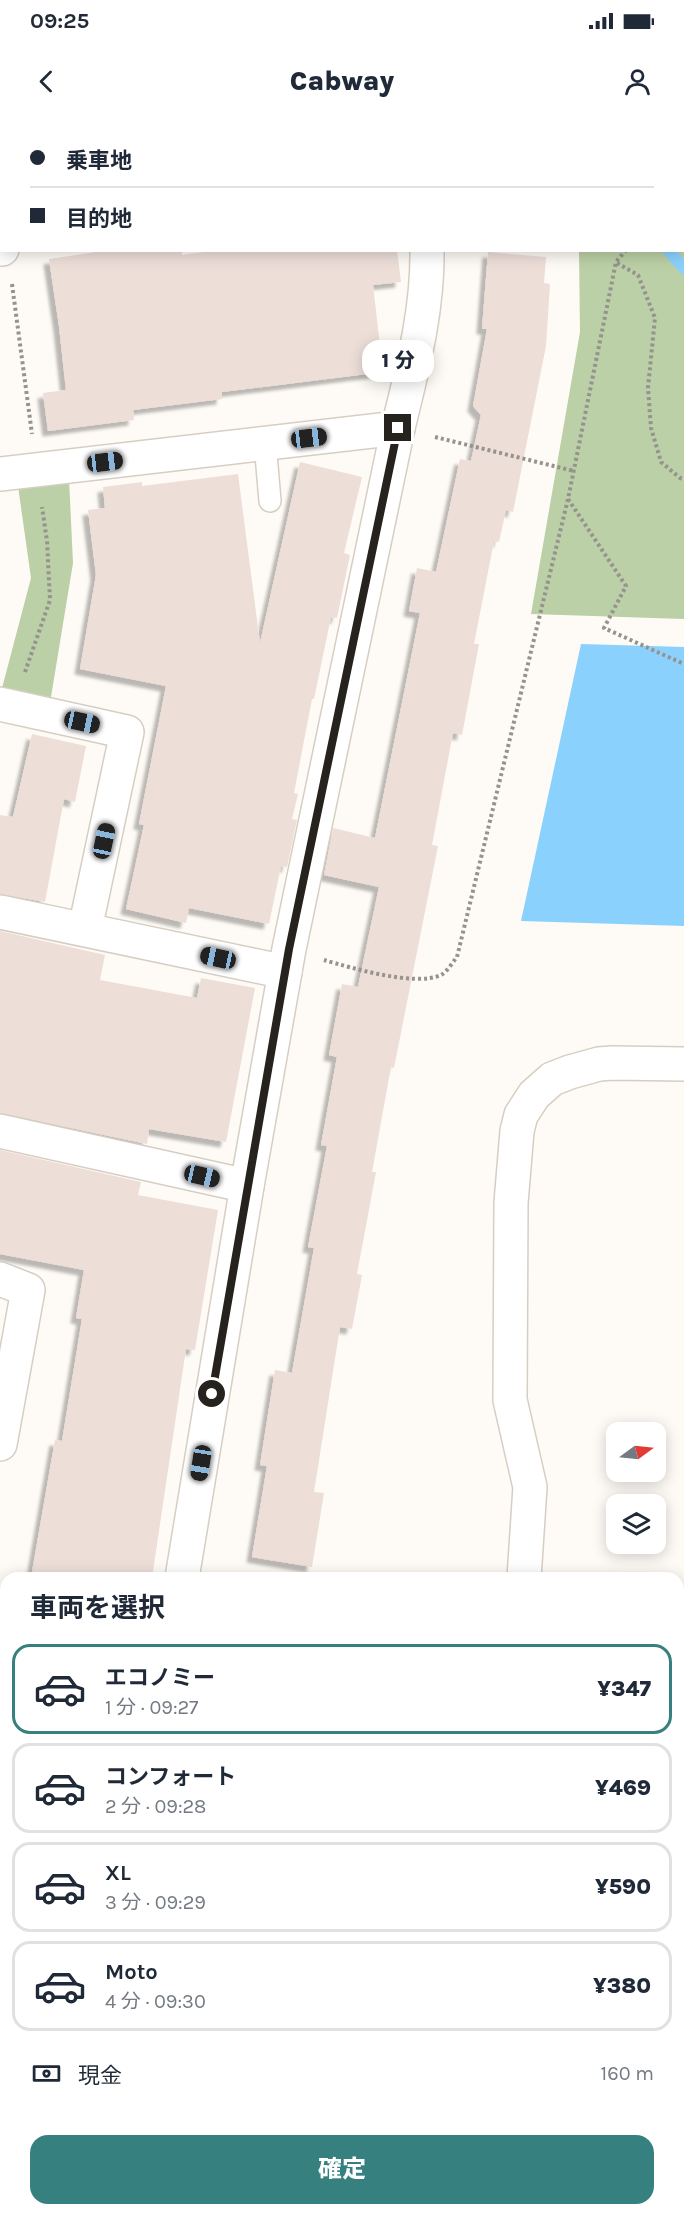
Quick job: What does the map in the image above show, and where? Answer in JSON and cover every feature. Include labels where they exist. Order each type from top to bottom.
[{"type":"street","points":[[183,1572],[287,961],[398,428],[415,358],[428,278],[427,252]]},
{"type":"street","points":[[0,474],[398,428]]},
{"type":"street","points":[[7,706],[127,732],[85,929]]},
{"type":"street","points":[[0,912],[85,929],[287,961]]},
{"type":"street","points":[[524,1572],[530,1487],[510,1400],[511,1203],[517,1131],[521,1115],[534,1095],[552,1079],[570,1072],[612,1063],[684,1064]]},
{"type":"street","points":[[0,1131],[247,1186]]},
{"type":"street","points":[[0,1279],[28,1290],[0,1444]]},
{"type":"lane","points":[[265,443],[270,501]]},
{"type":"path","points":[[287,961],[389,976],[430,979],[444,974],[457,957],[568,499],[616,262],[624,252]]},
{"type":"path","points":[[616,262],[638,275],[655,318],[648,388],[651,428],[661,462],[684,479]]},
{"type":"path","points":[[7,706],[50,600],[47,541],[12,282]]},
{"type":"path","points":[[398,428],[574,471]]},
{"type":"path","points":[[568,499],[626,586],[604,628],[684,664]]},
{"type":"green space","points":[[579,252],[684,252],[684,619],[531,614],[580,332]]},
{"type":"green space","points":[[69,479],[73,563],[50,703],[1,692],[31,578],[18,486]]},
{"type":"water","points":[[581,644],[684,647],[684,926],[521,921]]},
{"type":"building","points":[[96,252],[182,252],[182,255],[204,252],[397,252],[401,282],[373,285],[383,372],[222,392],[222,399],[133,410],[134,420],[48,431],[43,393],[66,390],[49,259]]},
{"type":"building","points":[[488,252],[546,257],[544,283],[550,284],[546,346],[513,512],[506,510],[499,542],[494,541],[474,644],[479,644],[462,735],[453,733],[432,845],[438,846],[394,1068],[391,1067],[372,1172],[376,1172],[357,1274],[362,1275],[352,1329],[340,1327],[314,1492],[324,1493],[312,1567],[252,1557],[267,1466],[260,1465],[275,1370],[292,1373],[314,1248],[308,1247],[327,1146],[321,1145],[337,1057],[329,1055],[342,984],[358,987],[379,887],[324,875],[333,828],[375,838],[420,613],[409,611],[417,568],[436,572],[460,459],[471,461],[481,415],[473,406],[487,329],[482,329]]},
{"type":"building","points":[[300,462],[362,477],[344,553],[350,555],[337,618],[331,617],[294,793],[298,794],[292,819],[297,820],[287,867],[281,866],[269,924],[189,908],[186,923],[126,909],[144,825],[139,824],[166,686],[80,669],[96,575],[88,510],[105,508],[103,487],[142,482],[142,486],[238,474],[260,643]]},
{"type":"building","points":[[32,734],[86,746],[75,802],[64,799],[45,902],[0,894],[0,815],[13,817]]},
{"type":"building","points":[[0,931],[105,955],[100,980],[197,998],[201,978],[255,988],[226,1142],[149,1129],[147,1144],[0,1113]]},
{"type":"building","points":[[0,1150],[141,1182],[138,1195],[218,1210],[195,1350],[186,1349],[153,1572],[32,1572],[55,1440],[62,1441],[82,1319],[76,1318],[84,1270],[0,1254]]},
{"type":"waterway","points":[[670,252],[684,268]]},
{"type":"route","points":[[212,1394],[289,949],[398,428]]}]
